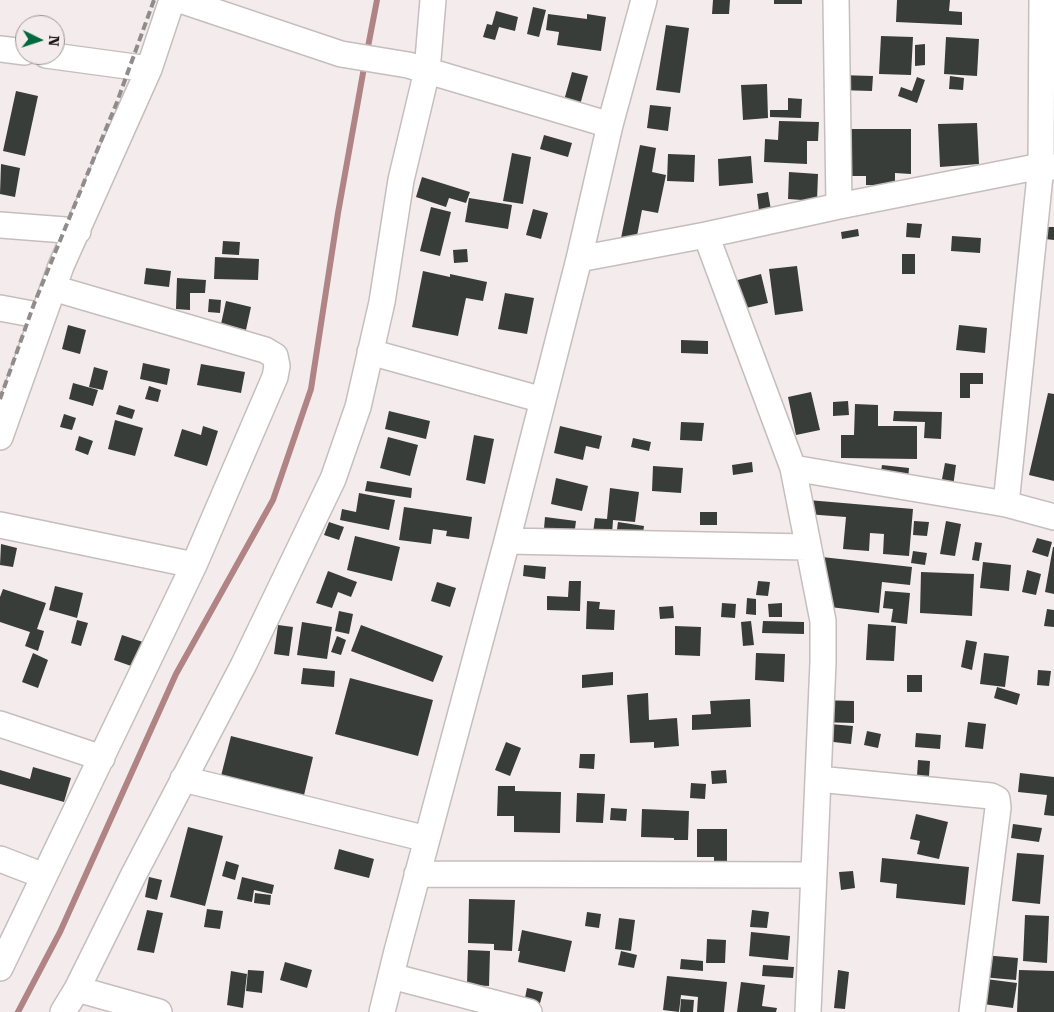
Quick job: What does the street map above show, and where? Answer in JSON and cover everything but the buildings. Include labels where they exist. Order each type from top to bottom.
[{"type":"street","points":[[0,437],[61,266],[148,69],[172,0]]},
{"type":"street","points":[[180,0],[342,54],[417,68],[610,126]]},
{"type":"street","points":[[63,1012],[77,989],[183,779],[243,666],[332,479],[358,407],[382,302],[417,68],[433,0]]},
{"type":"street","points":[[382,1012],[417,874],[507,541],[579,259],[610,126],[644,0]]},
{"type":"street","points":[[836,0],[839,206]]},
{"type":"street","points":[[1006,504],[1047,167],[1042,0]]},
{"type":"street","points":[[0,49],[15,51]]},
{"type":"street","points":[[65,58],[148,69]]},
{"type":"street","points":[[579,259],[706,235],[839,206],[1047,167]]},
{"type":"street","points":[[0,225],[78,231]]},
{"type":"street","points":[[706,235],[793,468],[823,621],[823,662],[812,875],[808,1012]]},
{"type":"street","points":[[0,968],[194,565],[275,377],[277,366],[275,356],[265,350],[53,288]]},
{"type":"street","points":[[0,308],[44,316]]},
{"type":"street","points":[[370,352],[543,400]]},
{"type":"street","points":[[793,468],[1006,504],[1054,517]]},
{"type":"street","points":[[0,525],[194,565]]},
{"type":"street","points":[[507,541],[807,547]]},
{"type":"street","points":[[0,724],[102,758]]},
{"type":"street","points":[[183,779],[427,839]]},
{"type":"street","points":[[818,779],[991,796],[997,799],[998,808],[972,1012]]},
{"type":"street","points":[[0,859],[44,876]]},
{"type":"street","points":[[417,874],[812,875]]},
{"type":"street","points":[[391,976],[466,1004],[529,1012]]},
{"type":"street","points":[[77,989],[158,1012]]},
{"type":"waterway","points":[[367,52],[377,0]]},
{"type":"waterway","points":[[18,1012],[60,932],[176,674],[273,500],[311,389],[338,213],[365,62]]},
{"type":"railway","points":[[0,399],[34,304],[117,102],[154,0]]}]
